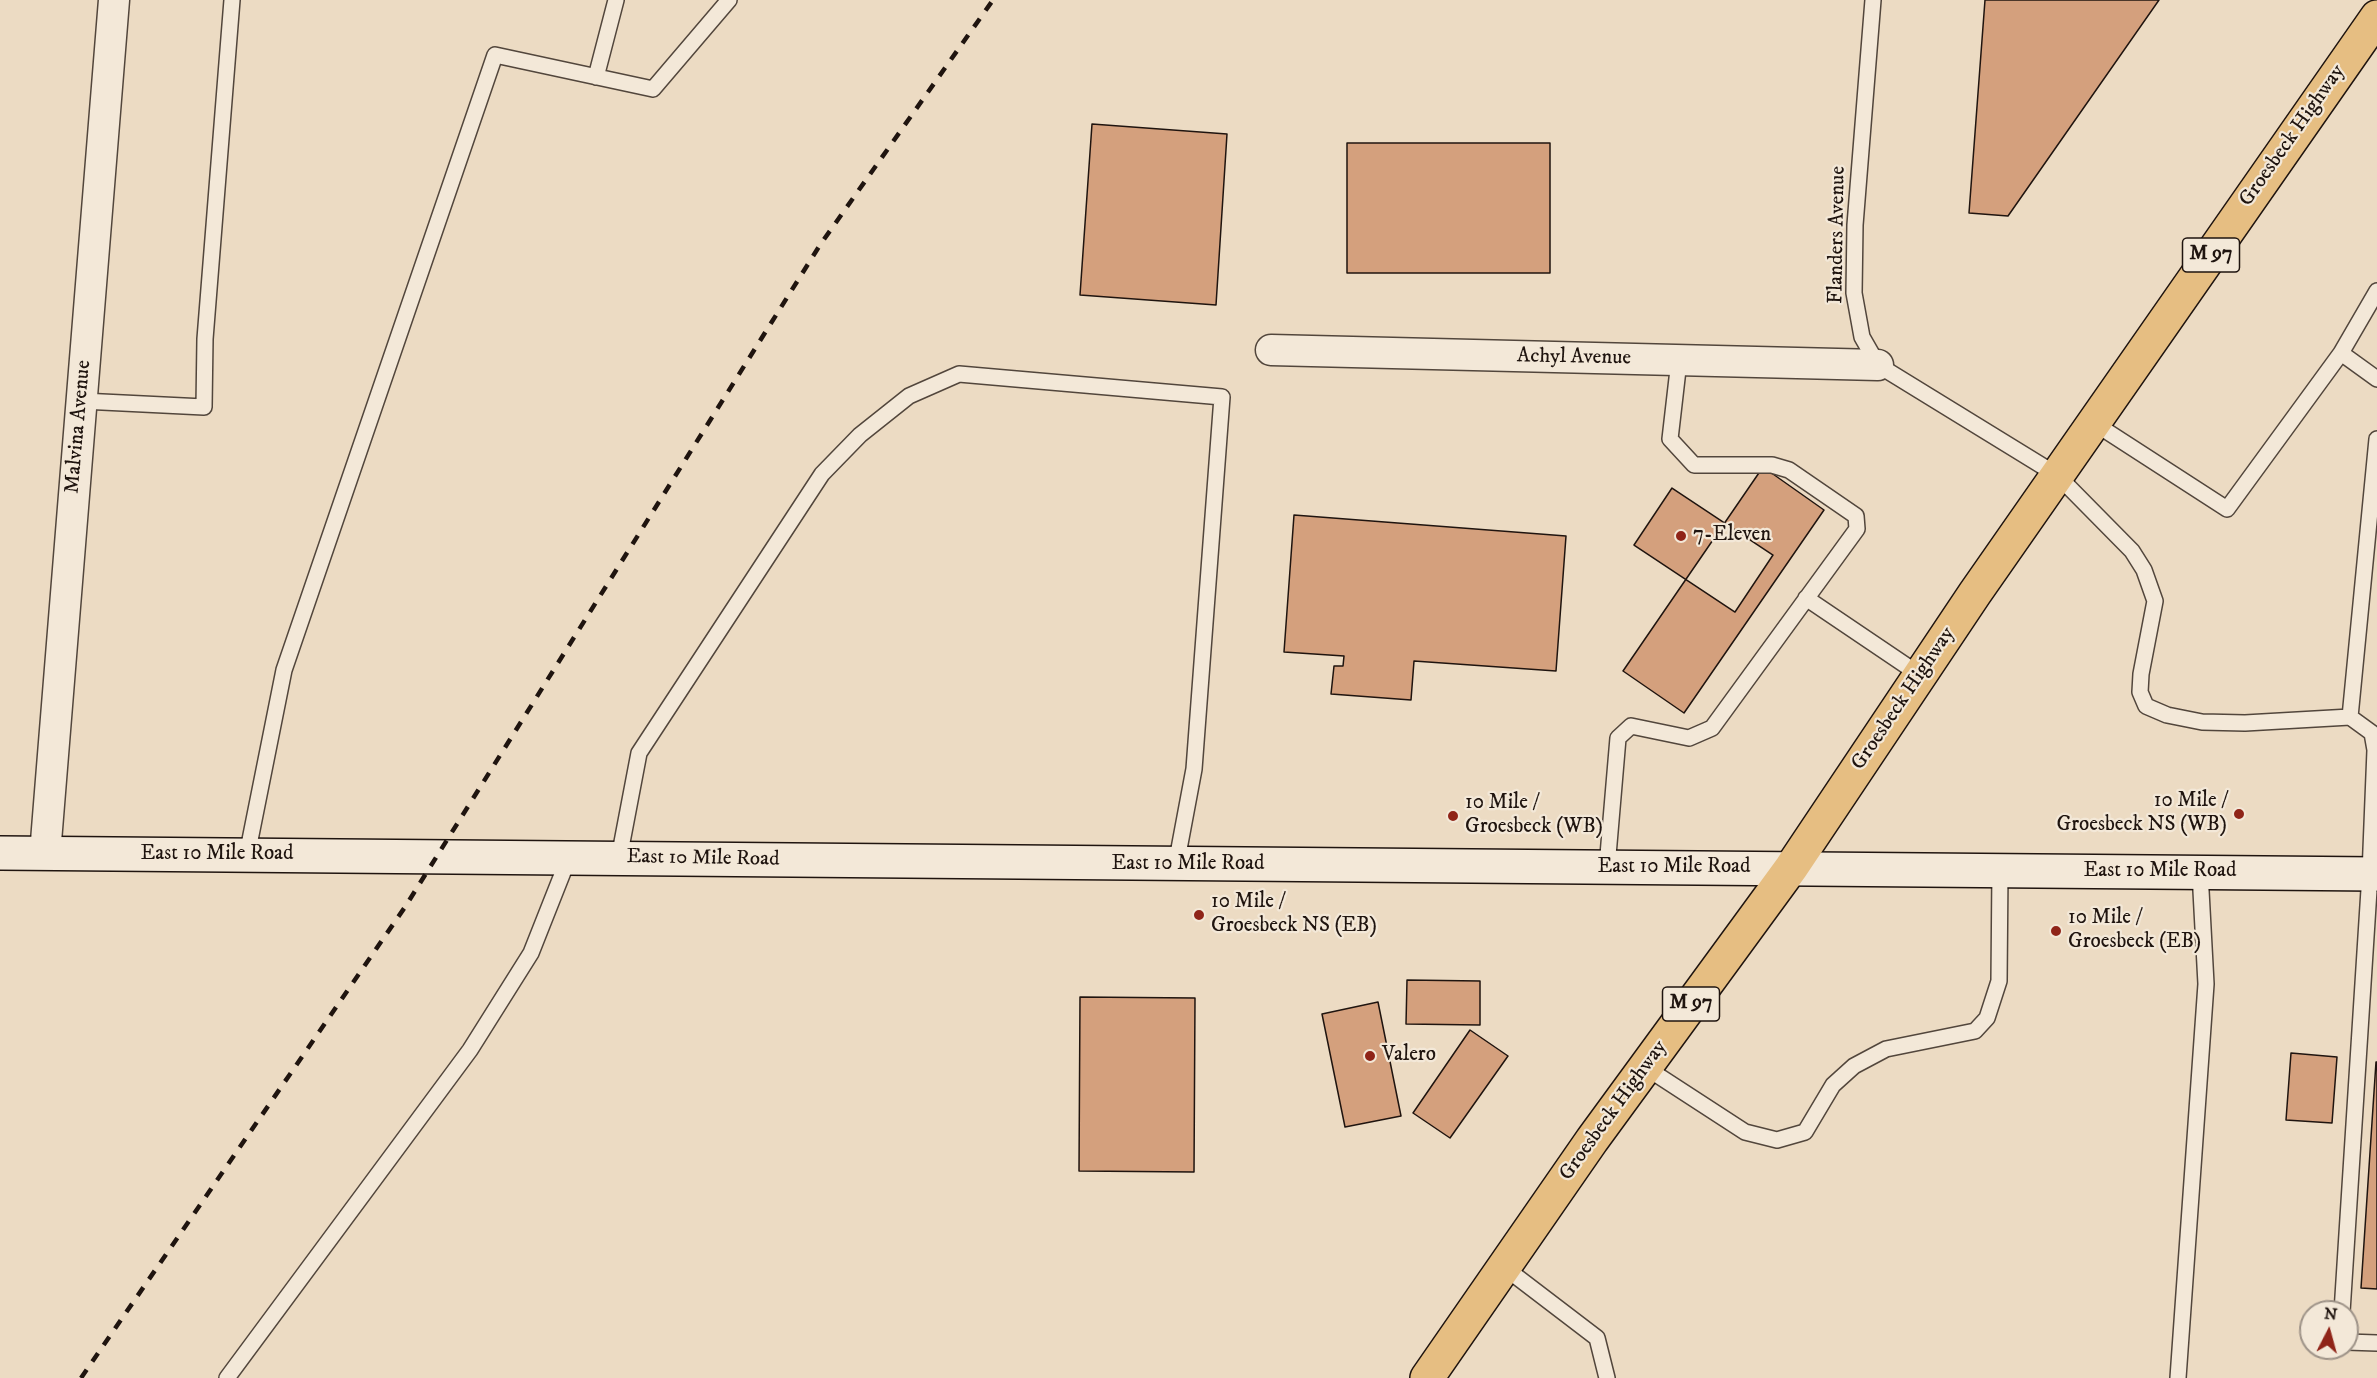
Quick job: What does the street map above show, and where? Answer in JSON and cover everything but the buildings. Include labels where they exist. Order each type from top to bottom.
[{"type":"main road","name":"Groesbeck Highway","points":[[1427,1378],[1645,1067],[1791,868],[2057,475],[2377,16]]},
{"type":"main road","name":"East 10 Mile Road","points":[[0,853],[2373,874]]},
{"type":"street","name":"Malvina Avenue","points":[[45,854],[114,0]]},
{"type":"street","name":"Achyl Avenue","points":[[1271,351],[1878,365]]},
{"type":"lane","points":[[82,401],[204,407],[205,339],[232,0]]},
{"type":"lane","points":[[596,77],[616,0]]},
{"type":"lane","points":[[247,855],[284,670],[495,55],[653,89],[729,0]]},
{"type":"lane","name":"Flanders Avenue","points":[[1873,0],[1855,225],[1854,293],[1862,337],[1878,365],[2057,475],[2132,550],[2152,588],[2155,601],[2141,674],[2140,692],[2146,705],[2167,715],[2202,722],[2245,723],[2350,717]]},
{"type":"lane","points":[[2094,423],[2227,509],[2341,353],[2377,291]]},
{"type":"lane","points":[[2341,353],[2377,380]]},
{"type":"lane","points":[[1607,867],[1618,738],[1630,726],[1689,738],[1712,728],[1857,529],[1856,516],[1789,470],[1772,465],[1694,465],[1670,440],[1679,361]]},
{"type":"lane","points":[[620,858],[639,753],[822,474],[860,435],[909,396],[959,374],[1222,397],[1194,769],[1176,865]]},
{"type":"lane","points":[[2343,1300],[2373,874],[2375,750],[2372,733],[2350,717],[2377,439]]},
{"type":"lane","points":[[1806,598],[1920,675]]},
{"type":"lane","points":[[227,1378],[470,1050],[531,953],[569,857]]},
{"type":"lane","points":[[1645,1067],[1744,1132],[1777,1140],[1805,1132],[1833,1085],[1854,1066],[1886,1049],[1975,1031],[1987,1018],[1999,981],[2000,871]]},
{"type":"lane","points":[[2178,1378],[2206,984],[2200,872]]},
{"type":"lane","points":[[1504,1267],[1597,1338],[1607,1378]]},
{"type":"lane","points":[[2359,1342],[2377,1343]]},
{"type":"railway","points":[[81,1378],[405,907],[820,245],[993,0]]},
{"type":"place","name":"7-Eleven","points":[[1681,536]]},
{"type":"place","name":"10 Mile / Groesbeck NS (WB)","points":[[2239,814]]},
{"type":"place","name":"10 Mile / Groesbeck (WB)","points":[[1453,816]]},
{"type":"place","name":"10 Mile / Groesbeck NS (EB)","points":[[1199,915]]},
{"type":"place","name":"10 Mile / Groesbeck (EB)","points":[[2056,931]]},
{"type":"place","name":"Valero","points":[[1370,1056]]}]
